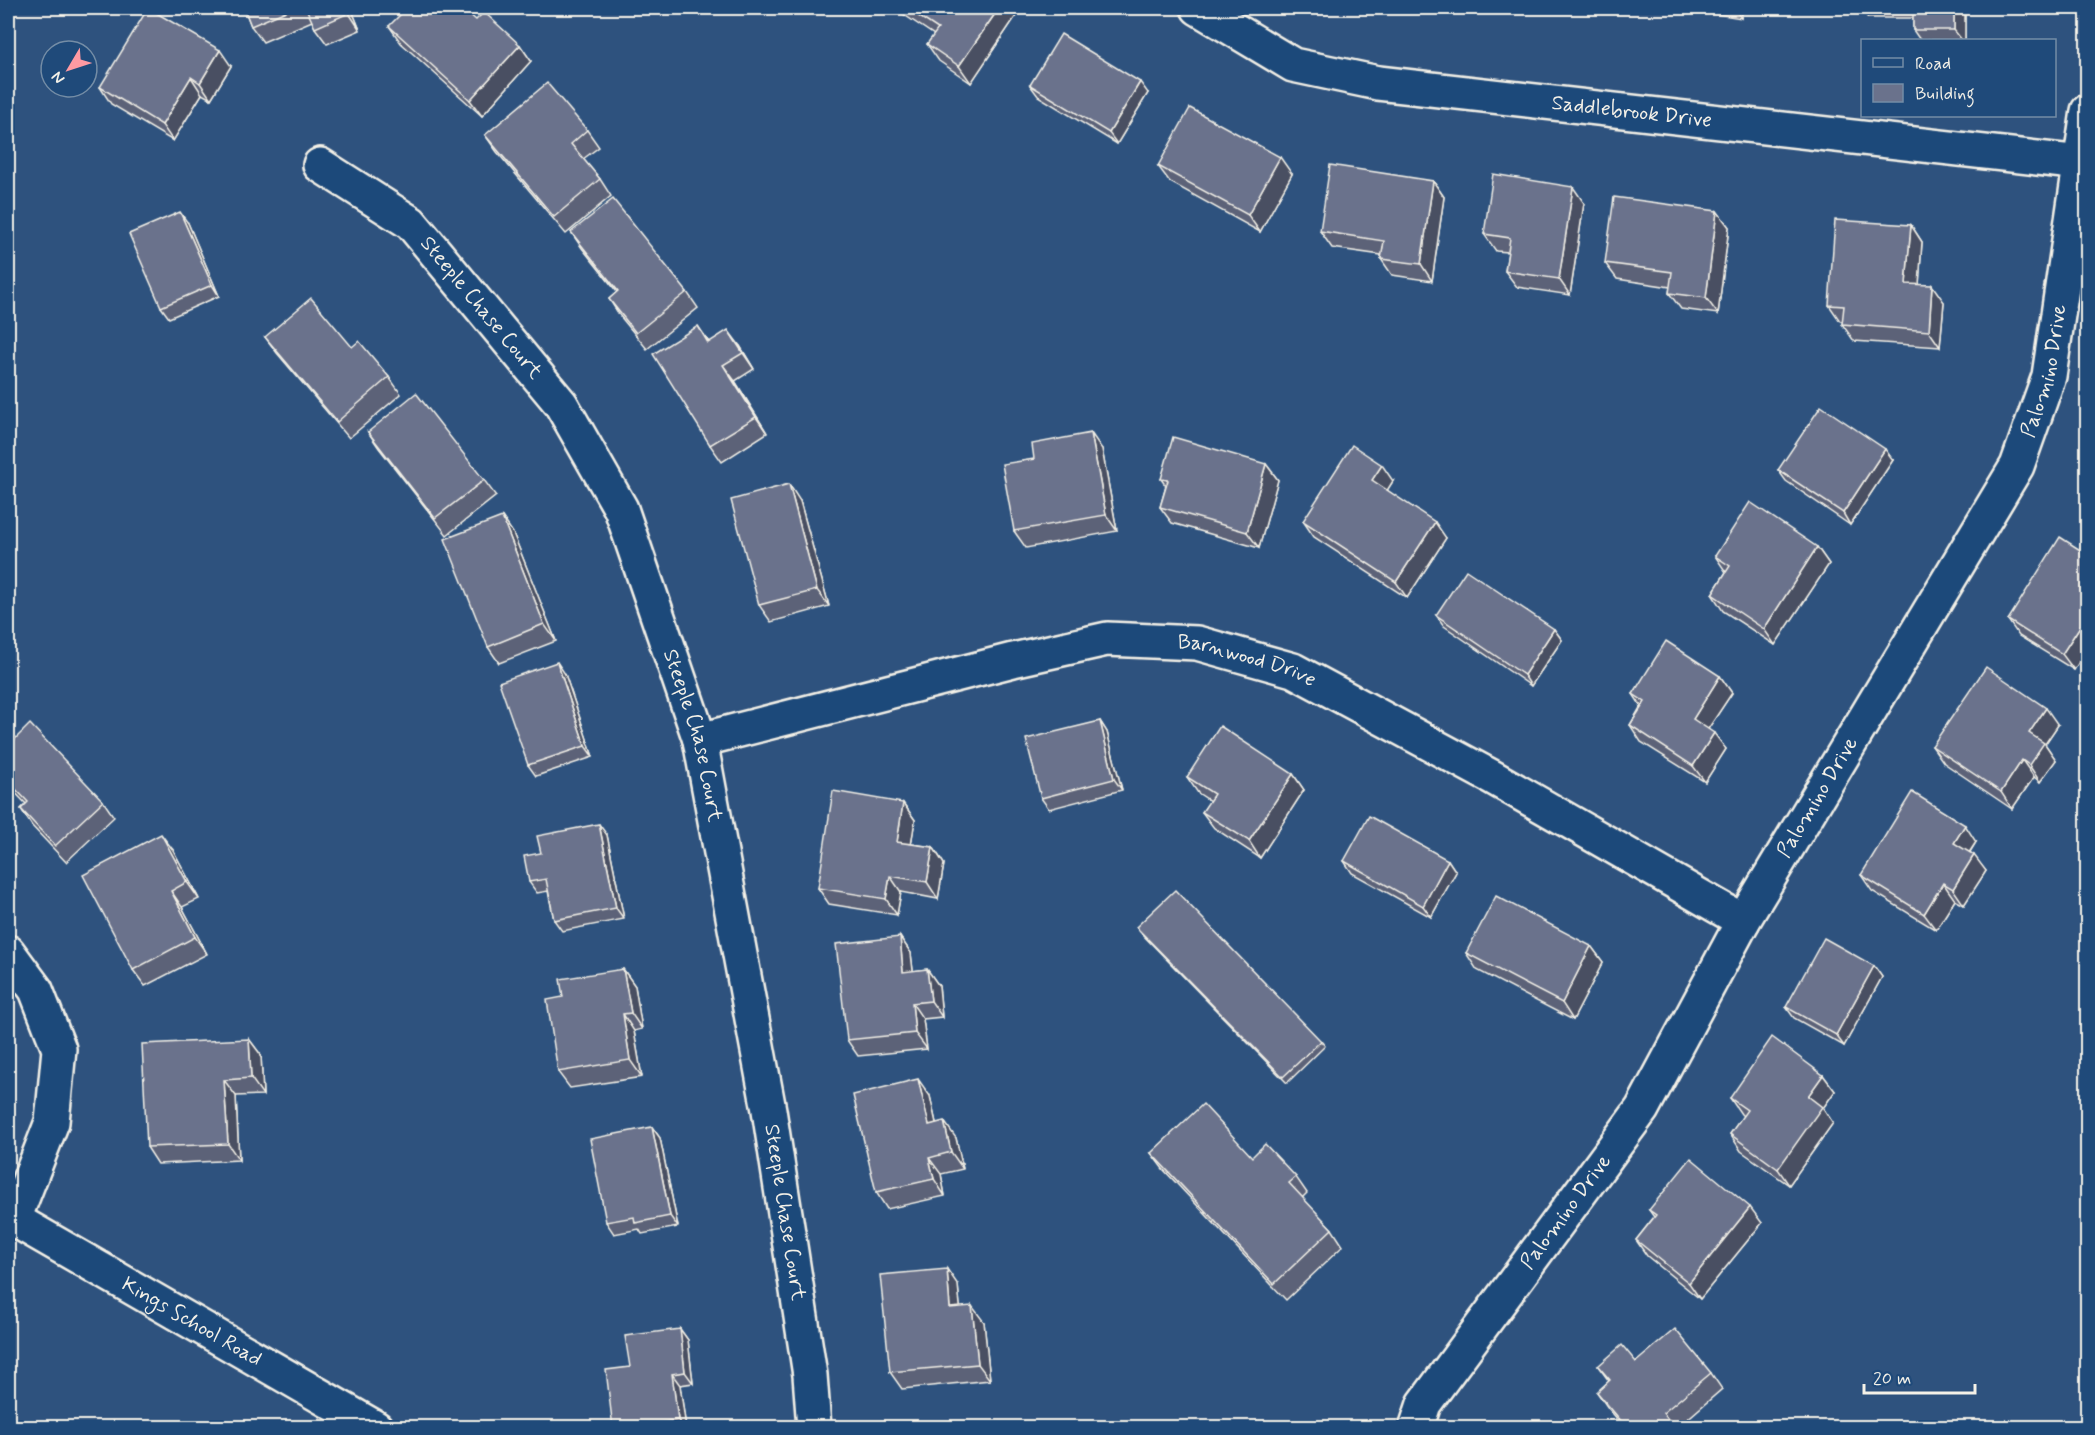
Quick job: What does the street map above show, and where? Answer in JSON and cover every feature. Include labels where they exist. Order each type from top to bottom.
[{"type":"street","name":"Saddlebrook Drive","points":[[1198,8],[1293,65],[1378,83],[2081,164]]},
{"type":"street","name":"Palomino Drive","points":[[1416,1428],[1424,1404],[1642,1109],[1743,921],[2017,466],[2049,376],[2088,111]]},
{"type":"street","name":"Steeple Chase Court","points":[[320,165],[411,223],[561,404],[621,509],[700,740],[769,1110],[810,1375],[814,1428]]},
{"type":"street","name":"Barnwood Drive","points":[[700,740],[1001,663],[1107,639],[1197,643],[1293,670],[1492,777],[1743,921]]},
{"type":"street","points":[[8,952],[36,990],[59,1049],[52,1122],[11,1217]]},
{"type":"street","name":"Kings School Road","points":[[11,1217],[376,1428]]},
{"type":"building","points":[[148,8],[220,50],[200,83],[191,77],[162,125],[100,87]]},
{"type":"building","points":[[244,8],[293,8],[251,26]]},
{"type":"building","points":[[306,8],[346,8],[349,13],[315,28]]},
{"type":"building","points":[[407,8],[462,8],[476,20],[484,12],[520,45],[470,100],[389,26]]},
{"type":"building","points":[[906,8],[999,8],[959,66],[927,44],[938,29]]},
{"type":"building","points":[[1913,8],[1954,8],[1954,30],[1913,30]]},
{"type":"building","points":[[1061,34],[1140,82],[1109,133],[1030,85]]},
{"type":"building","points":[[547,83],[587,130],[571,144],[600,179],[554,217],[485,135]]},
{"type":"building","points":[[1190,108],[1280,157],[1248,215],[1158,166]]},
{"type":"building","points":[[1330,165],[1433,181],[1421,264],[1381,259],[1384,241],[1320,231]]},
{"type":"building","points":[[1493,174],[1573,187],[1559,279],[1505,271],[1510,238],[1484,234]]},
{"type":"building","points":[[1614,197],[1717,211],[1706,298],[1669,293],[1672,272],[1605,263]]},
{"type":"building","points":[[613,199],[687,292],[636,333],[609,299],[618,291],[571,232]]},
{"type":"building","points":[[180,212],[212,285],[161,307],[129,234]]},
{"type":"building","points":[[1835,220],[1911,225],[1906,284],[1932,285],[1929,331],[1842,324],[1844,306],[1829,305]]},
{"type":"building","points":[[311,298],[352,347],[359,341],[389,377],[337,422],[265,337]]},
{"type":"building","points":[[698,326],[708,343],[728,330],[743,353],[723,365],[756,417],[710,445],[653,354]]},
{"type":"building","points":[[416,393],[484,480],[435,518],[368,432]]},
{"type":"building","points":[[1821,406],[1885,449],[1843,513],[1778,470]]},
{"type":"building","points":[[1091,433],[1106,515],[1014,531],[1002,464],[1034,459],[1032,444]]},
{"type":"building","points":[[1173,437],[1266,464],[1247,532],[1160,507],[1168,480],[1161,479]]},
{"type":"building","points":[[1352,445],[1382,465],[1372,480],[1435,522],[1396,582],[1303,521]]},
{"type":"building","points":[[789,484],[817,590],[759,605],[731,500]]},
{"type":"building","points":[[1750,502],[1817,547],[1764,629],[1712,594],[1730,566],[1715,556]]},
{"type":"building","points":[[502,517],[544,624],[488,647],[445,539]]},
{"type":"building","points":[[2060,537],[2088,555],[2088,614],[2062,654],[2008,620]]},
{"type":"building","points":[[1466,570],[1554,629],[1524,675],[1436,615]]},
{"type":"building","points":[[1666,641],[1720,676],[1693,719],[1714,733],[1693,766],[1630,725],[1645,702],[1633,694]]},
{"type":"building","points":[[557,662],[585,746],[528,765],[499,682]]},
{"type":"building","points":[[1986,667],[2046,708],[2029,733],[2044,743],[2029,765],[2022,760],[2001,792],[1932,746]]},
{"type":"building","points":[[1100,721],[1114,779],[1041,798],[1026,739]]},
{"type":"building","points":[[30,724],[103,801],[55,846],[21,809],[28,802],[8,781],[8,746]]},
{"type":"building","points":[[1220,726],[1293,774],[1249,841],[1202,812],[1214,794],[1187,777]]},
{"type":"building","points":[[833,791],[903,803],[897,842],[933,847],[927,882],[890,876],[886,899],[818,888]]},
{"type":"building","points":[[1912,792],[1965,825],[1954,843],[1974,855],[1953,889],[1943,883],[1924,914],[1861,875]]},
{"type":"building","points":[[1369,816],[1448,860],[1423,906],[1344,861]]},
{"type":"building","points":[[599,824],[616,908],[554,920],[546,879],[529,882],[524,856],[541,853],[537,836]]},
{"type":"building","points":[[161,834],[187,882],[171,891],[195,937],[133,970],[83,875]]},
{"type":"building","points":[[1175,890],[1321,1041],[1283,1077],[1136,927]]},
{"type":"building","points":[[1496,896],[1591,946],[1562,1003],[1466,953]]},
{"type":"building","points":[[900,937],[903,972],[927,969],[931,1001],[912,1003],[915,1033],[847,1040],[836,944]]},
{"type":"building","points":[[1824,938],[1874,966],[1836,1035],[1786,1007]]},
{"type":"building","points":[[623,969],[631,1013],[623,1014],[630,1060],[558,1072],[547,1000],[563,997],[560,979]]},
{"type":"building","points":[[1772,1037],[1823,1075],[1808,1096],[1822,1107],[1778,1169],[1730,1134],[1747,1110],[1730,1098]]},
{"type":"building","points":[[249,1039],[251,1078],[224,1080],[228,1144],[147,1147],[142,1044]]},
{"type":"building","points":[[918,1079],[929,1125],[944,1121],[951,1152],[929,1158],[934,1179],[876,1192],[853,1095]]},
{"type":"building","points":[[1203,1104],[1252,1157],[1265,1144],[1296,1177],[1289,1183],[1332,1229],[1274,1284],[1151,1153]]},
{"type":"building","points":[[652,1127],[670,1216],[635,1223],[634,1217],[606,1222],[590,1139]]},
{"type":"building","points":[[1691,1158],[1750,1207],[1689,1283],[1636,1240],[1656,1215],[1649,1210]]},
{"type":"building","points":[[947,1269],[950,1308],[972,1306],[978,1364],[890,1372],[880,1275]]},
{"type":"building","points":[[680,1329],[685,1372],[672,1374],[678,1420],[613,1428],[606,1370],[630,1367],[625,1336]]},
{"type":"building","points":[[1675,1329],[1711,1373],[1663,1413],[1675,1428],[1627,1428],[1597,1392],[1610,1380],[1598,1366],[1622,1345],[1636,1362]]}]
